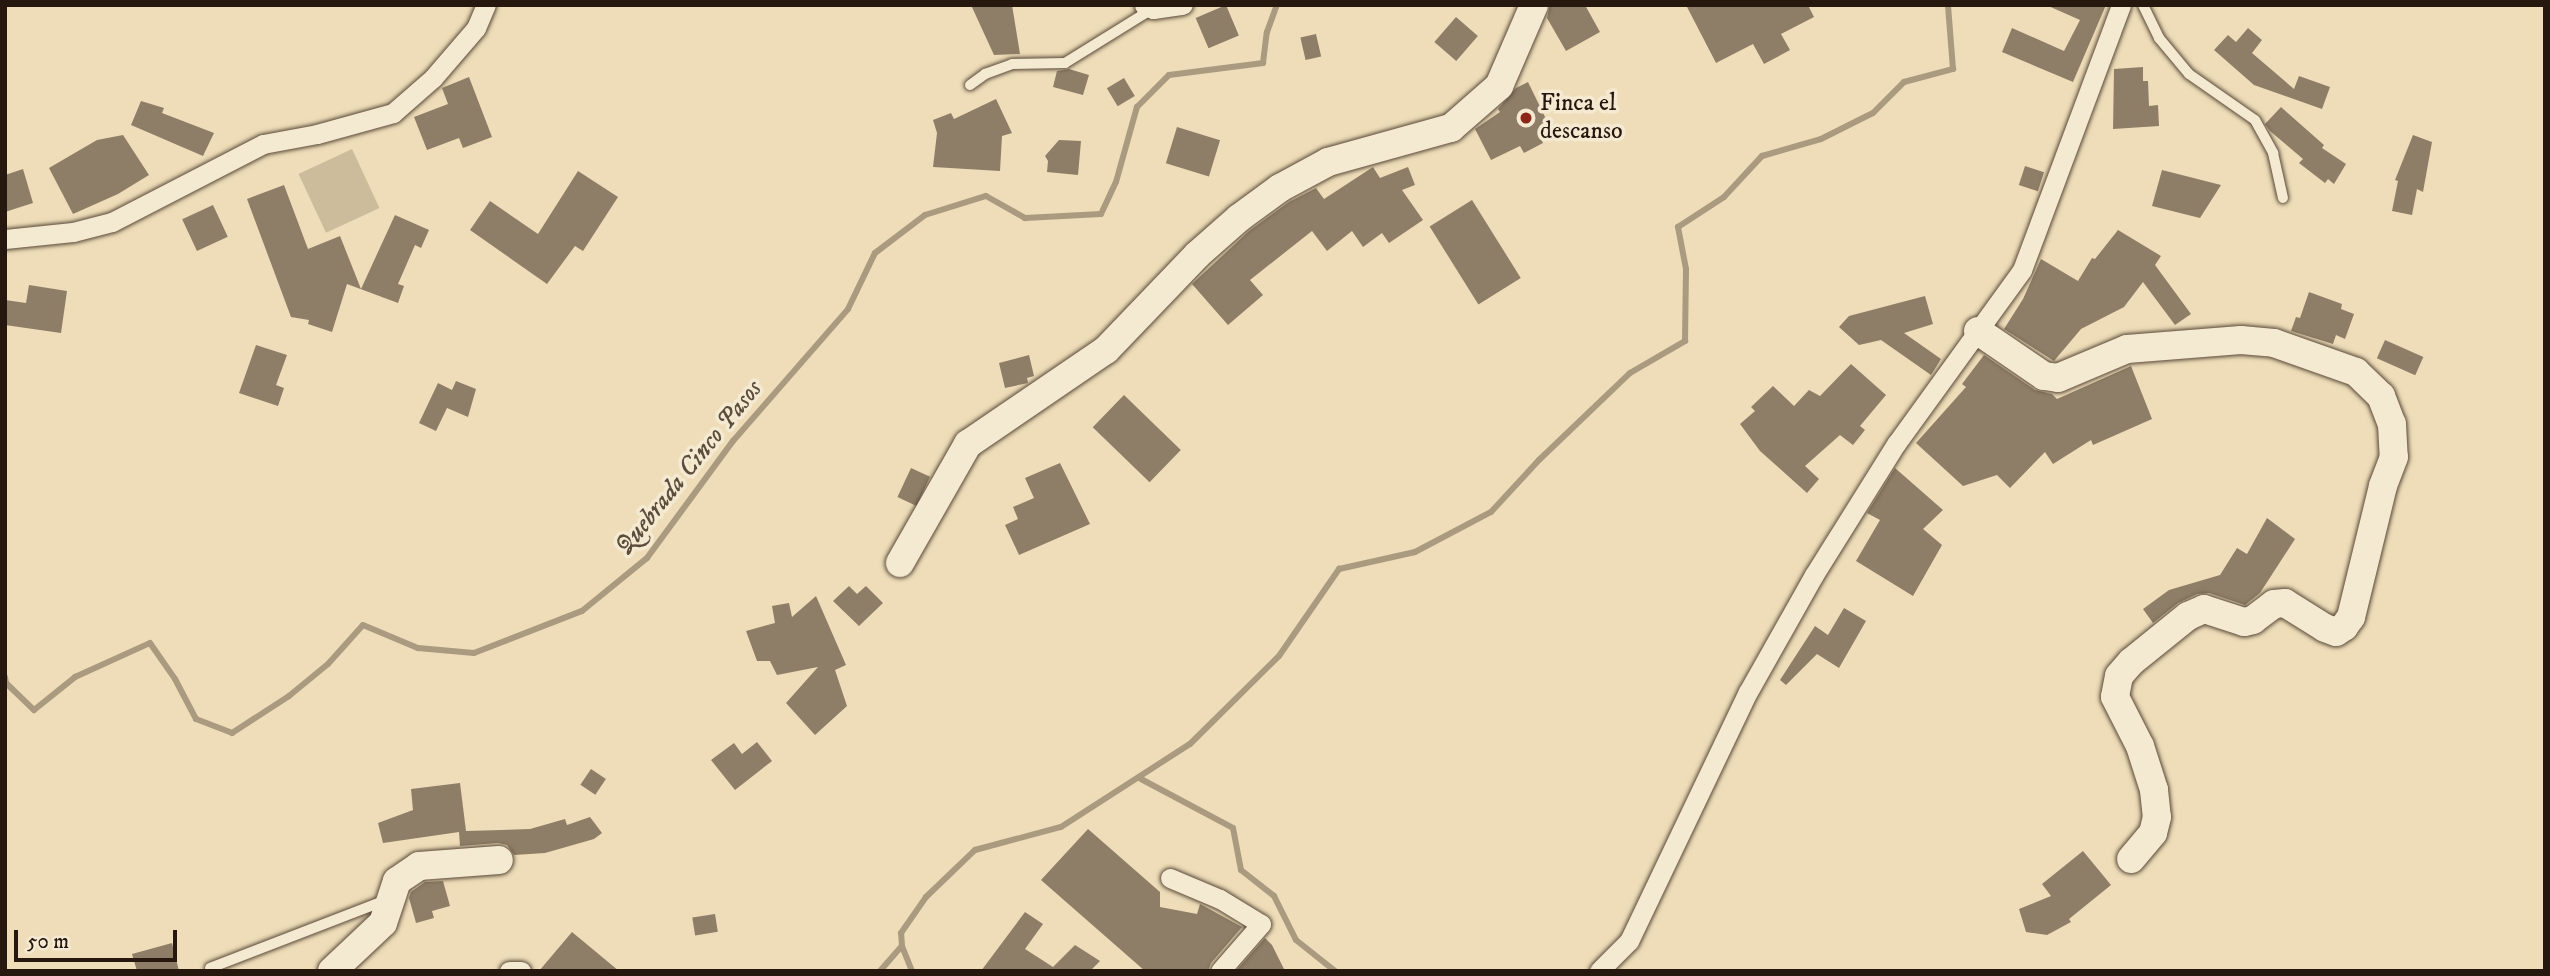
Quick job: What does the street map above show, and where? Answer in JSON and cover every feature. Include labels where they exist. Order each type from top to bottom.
[{"type":"street","points":[[5,239],[73,232],[112,222],[264,145],[393,113],[433,78],[476,28],[486,5]]},
{"type":"street","points":[[1148,7],[1183,5]]},
{"type":"street","points":[[900,563],[968,444],[1106,350],[1197,255],[1239,218],[1280,188],[1328,162],[1451,128],[1499,86],[1534,5]]},
{"type":"street","points":[[1599,971],[1629,941],[1748,692],[1814,575],[1896,443],[2022,270],[2121,5]]},
{"type":"street","points":[[1978,331],[2045,376],[2058,378],[2127,349],[2241,340],[2274,343],[2356,372],[2381,396],[2392,424],[2394,457],[2383,486],[2351,617],[2344,627],[2336,632],[2325,628],[2285,603],[2274,604],[2253,620],[2244,622],[2204,609],[2188,616],[2131,662],[2119,676],[2115,697],[2140,746],[2154,790],[2157,817],[2153,833],[2131,859]]},
{"type":"street","points":[[332,971],[383,923],[397,881],[419,866],[499,860]]},
{"type":"street","points":[[1170,878],[1220,899],[1261,925],[1220,971]]},
{"type":"street","points":[[509,971],[521,971]]},
{"type":"lane","points":[[2143,5],[2159,38],[2189,74],[2255,120],[2273,153],[2283,198]]},
{"type":"lane","points":[[970,85],[985,74],[1012,64],[1065,63],[1148,7]]},
{"type":"lane","points":[[210,968],[392,898]]},
{"type":"shaded area","points":[[352,149],[379,208],[326,233],[299,174]]},
{"type":"building","points":[[971,5],[1012,5],[1020,54],[994,55]]},
{"type":"building","points":[[1226,5],[1239,35],[1209,48],[1196,18]]},
{"type":"building","points":[[1550,5],[1585,5],[1600,32],[1566,51],[1547,18]]},
{"type":"building","points":[[1686,5],[1808,5],[1814,17],[1781,34],[1790,50],[1764,64],[1753,44],[1716,63]]},
{"type":"building","points":[[2046,5],[2106,5],[2073,82],[2002,52],[2012,28],[2064,51],[2080,20]]},
{"type":"building","points":[[1456,17],[1478,36],[1456,61],[1434,42]]},
{"type":"building","points":[[2248,28],[2262,40],[2252,53],[2294,89],[2299,76],[2330,87],[2322,109],[2254,85],[2214,50],[2228,35],[2236,42]]},
{"type":"building","points":[[1316,34],[1321,56],[1306,60],[1300,38]]},
{"type":"building","points":[[2143,67],[2143,81],[2148,81],[2149,106],[2158,105],[2159,126],[2113,129],[2114,69]]},
{"type":"building","points":[[1069,69],[1089,75],[1083,95],[1053,87],[1057,71]]},
{"type":"building","points":[[469,77],[492,137],[463,148],[459,138],[427,150],[414,117],[448,104],[442,88]]},
{"type":"building","points":[[1124,78],[1135,96],[1118,106],[1107,88]]},
{"type":"building","name":"Finca el descanso","points":[[1528,82],[1548,123],[1539,135],[1543,143],[1524,153],[1520,146],[1491,160],[1475,129],[1500,112],[1498,109],[1516,88]]},
{"type":"building","points":[[996,99],[1012,133],[1002,136],[1000,171],[933,167],[937,133],[933,120],[951,113],[954,119]]},
{"type":"building","points":[[141,101],[164,108],[162,113],[214,133],[203,156],[131,125]]},
{"type":"building","points":[[2281,107],[2324,145],[2322,148],[2346,164],[2334,184],[2328,179],[2325,183],[2299,163],[2303,159],[2265,124]]},
{"type":"building","points":[[1177,127],[1220,140],[1209,176],[1166,163]]},
{"type":"building","points":[[123,135],[149,175],[118,194],[73,214],[49,168],[97,140]]},
{"type":"building","points":[[2413,135],[2432,142],[2423,192],[2417,189],[2412,215],[2392,211],[2398,181],[2395,180]]},
{"type":"building","points":[[1059,140],[1081,141],[1078,175],[1047,172],[1048,161],[1045,156]]},
{"type":"building","points":[[2025,166],[2044,172],[2038,191],[2019,185]]},
{"type":"building","points":[[1373,167],[1380,178],[1408,167],[1415,185],[1402,190],[1423,220],[1389,243],[1382,233],[1363,247],[1352,231],[1327,251],[1312,231],[1250,280],[1263,295],[1228,325],[1192,284],[1249,231],[1289,202],[1316,188],[1324,199]]},
{"type":"building","points":[[23,169],[33,203],[5,212],[5,175]]},
{"type":"building","points":[[2162,170],[2221,185],[2200,218],[2152,206]]},
{"type":"building","points":[[578,171],[618,197],[583,251],[575,246],[547,284],[470,230],[490,201],[538,234]]},
{"type":"building","points":[[284,185],[308,249],[340,236],[361,289],[395,215],[429,230],[421,248],[415,245],[398,284],[404,286],[398,303],[347,284],[332,332],[308,324],[309,320],[291,317],[247,199]]},
{"type":"building","points":[[1472,200],[1521,278],[1478,305],[1430,226]]},
{"type":"building","points":[[213,205],[228,237],[197,251],[182,219]]},
{"type":"building","points":[[2118,230],[2161,256],[2155,265],[2191,314],[2175,325],[2143,282],[2124,307],[2081,329],[2054,361],[2004,329],[2023,299],[2041,259],[2078,281],[2092,258],[2095,259]]},
{"type":"building","points":[[29,285],[67,291],[61,333],[5,325],[5,300],[26,303]]},
{"type":"building","points":[[2309,292],[2342,304],[2341,309],[2354,314],[2345,339],[2336,335],[2333,344],[2291,331],[2296,317],[2300,318]]},
{"type":"building","points":[[1925,296],[1933,324],[1904,333],[1941,359],[1931,375],[1881,340],[1859,345],[1839,327],[1849,316]]},
{"type":"building","points":[[2385,340],[2423,357],[2415,375],[2377,358]]},
{"type":"building","points":[[256,345],[287,355],[276,385],[284,388],[278,406],[239,393]]},
{"type":"building","points":[[1029,355],[1034,376],[1027,378],[1028,383],[1005,388],[999,363]]},
{"type":"building","points":[[1984,355],[2035,390],[2052,394],[2057,399],[2131,366],[2152,419],[2093,445],[2091,440],[2053,464],[2045,452],[2010,488],[1997,475],[1963,486],[1916,443],[1966,387],[1962,384]]},
{"type":"building","points":[[1851,364],[1886,395],[1860,426],[1865,430],[1853,445],[1840,435],[1805,466],[1819,479],[1807,493],[1760,451],[1740,424],[1755,411],[1751,407],[1773,386],[1794,406],[1809,390],[1820,396]]},
{"type":"building","points":[[456,381],[476,389],[468,417],[447,408],[436,431],[419,423],[438,383],[452,390]]},
{"type":"building","points":[[1124,395],[1181,450],[1150,482],[1093,427]]},
{"type":"building","points":[[1060,463],[1090,524],[1019,555],[1005,525],[1018,519],[1013,507],[1034,498],[1025,478]]},
{"type":"building","points":[[911,468],[930,477],[917,506],[897,497]]},
{"type":"building","points":[[1895,468],[1943,510],[1923,529],[1942,545],[1913,596],[1856,561],[1880,520],[1867,513]]},
{"type":"building","points":[[2267,518],[2295,539],[2260,593],[2245,605],[2209,593],[2197,594],[2178,603],[2153,623],[2143,609],[2169,590],[2220,575],[2237,548],[2247,554]]},
{"type":"building","points":[[849,586],[857,594],[866,586],[883,603],[859,626],[833,601]]},
{"type":"building","points":[[816,596],[846,665],[835,670],[847,706],[815,735],[786,703],[818,667],[777,675],[770,661],[757,661],[746,631],[775,623],[772,606],[789,603],[792,617]]},
{"type":"building","points":[[1844,608],[1866,621],[1839,668],[1817,654],[1786,685],[1780,680],[1815,626],[1828,635]]},
{"type":"building","points":[[757,742],[772,761],[735,790],[711,760],[734,743],[742,754]]},
{"type":"building","points":[[591,769],[606,779],[595,795],[580,785]]},
{"type":"building","points":[[460,783],[466,831],[530,829],[565,819],[567,825],[590,817],[602,833],[594,839],[545,853],[514,855],[507,845],[498,843],[460,846],[459,832],[383,843],[378,823],[413,810],[411,789]]},
{"type":"building","points":[[1088,829],[1160,892],[1160,907],[1197,914],[1200,904],[1242,927],[1211,963],[1208,971],[1145,971],[1041,880]]},
{"type":"building","points":[[2083,851],[2111,885],[2069,919],[2071,922],[2047,935],[2026,932],[2019,909],[2051,896],[2042,884]]},
{"type":"building","points":[[443,881],[450,906],[432,911],[434,918],[416,923],[409,898],[411,892],[425,882]]},
{"type":"building","points":[[1025,912],[1043,924],[1025,949],[1053,967],[1075,945],[1100,961],[1090,971],[981,971]]},
{"type":"building","points":[[715,914],[718,932],[695,935],[692,918]]},
{"type":"building","points":[[572,932],[619,971],[539,971]]},
{"type":"building","points":[[1265,938],[1272,945],[1285,971],[1236,971]]},
{"type":"building","points":[[172,943],[179,971],[137,971],[132,954]]},
{"type":"waterway","name":"Quebrada Cinco Pasos","points":[[5,677],[6,683],[34,710],[75,677],[150,643],[175,679],[196,719],[232,733],[289,696],[328,664],[363,625],[418,648],[474,653],[582,611],[647,558],[733,441],[848,309],[875,253],[925,215],[986,196],[1025,218],[1101,214],[1116,182],[1137,107],[1169,75],[1263,63],[1267,32],[1277,5]]},
{"type":"waterway","points":[[912,971],[902,946],[901,933],[926,897],[975,850],[1061,827],[1190,744],[1279,656],[1339,569],[1415,552],[1491,512],[1539,460],[1630,373],[1685,341],[1686,269],[1678,227],[1724,197],[1762,156],[1821,139],[1873,113],[1904,82],[1953,69],[1948,5]]},
{"type":"waterway","points":[[1141,779],[1233,828],[1241,870],[1274,896],[1296,940],[1335,971]]},
{"type":"waterway","points":[[880,971],[902,946]]},
{"type":"place","name":"Finca el descanso","points":[[1526,118]]}]
